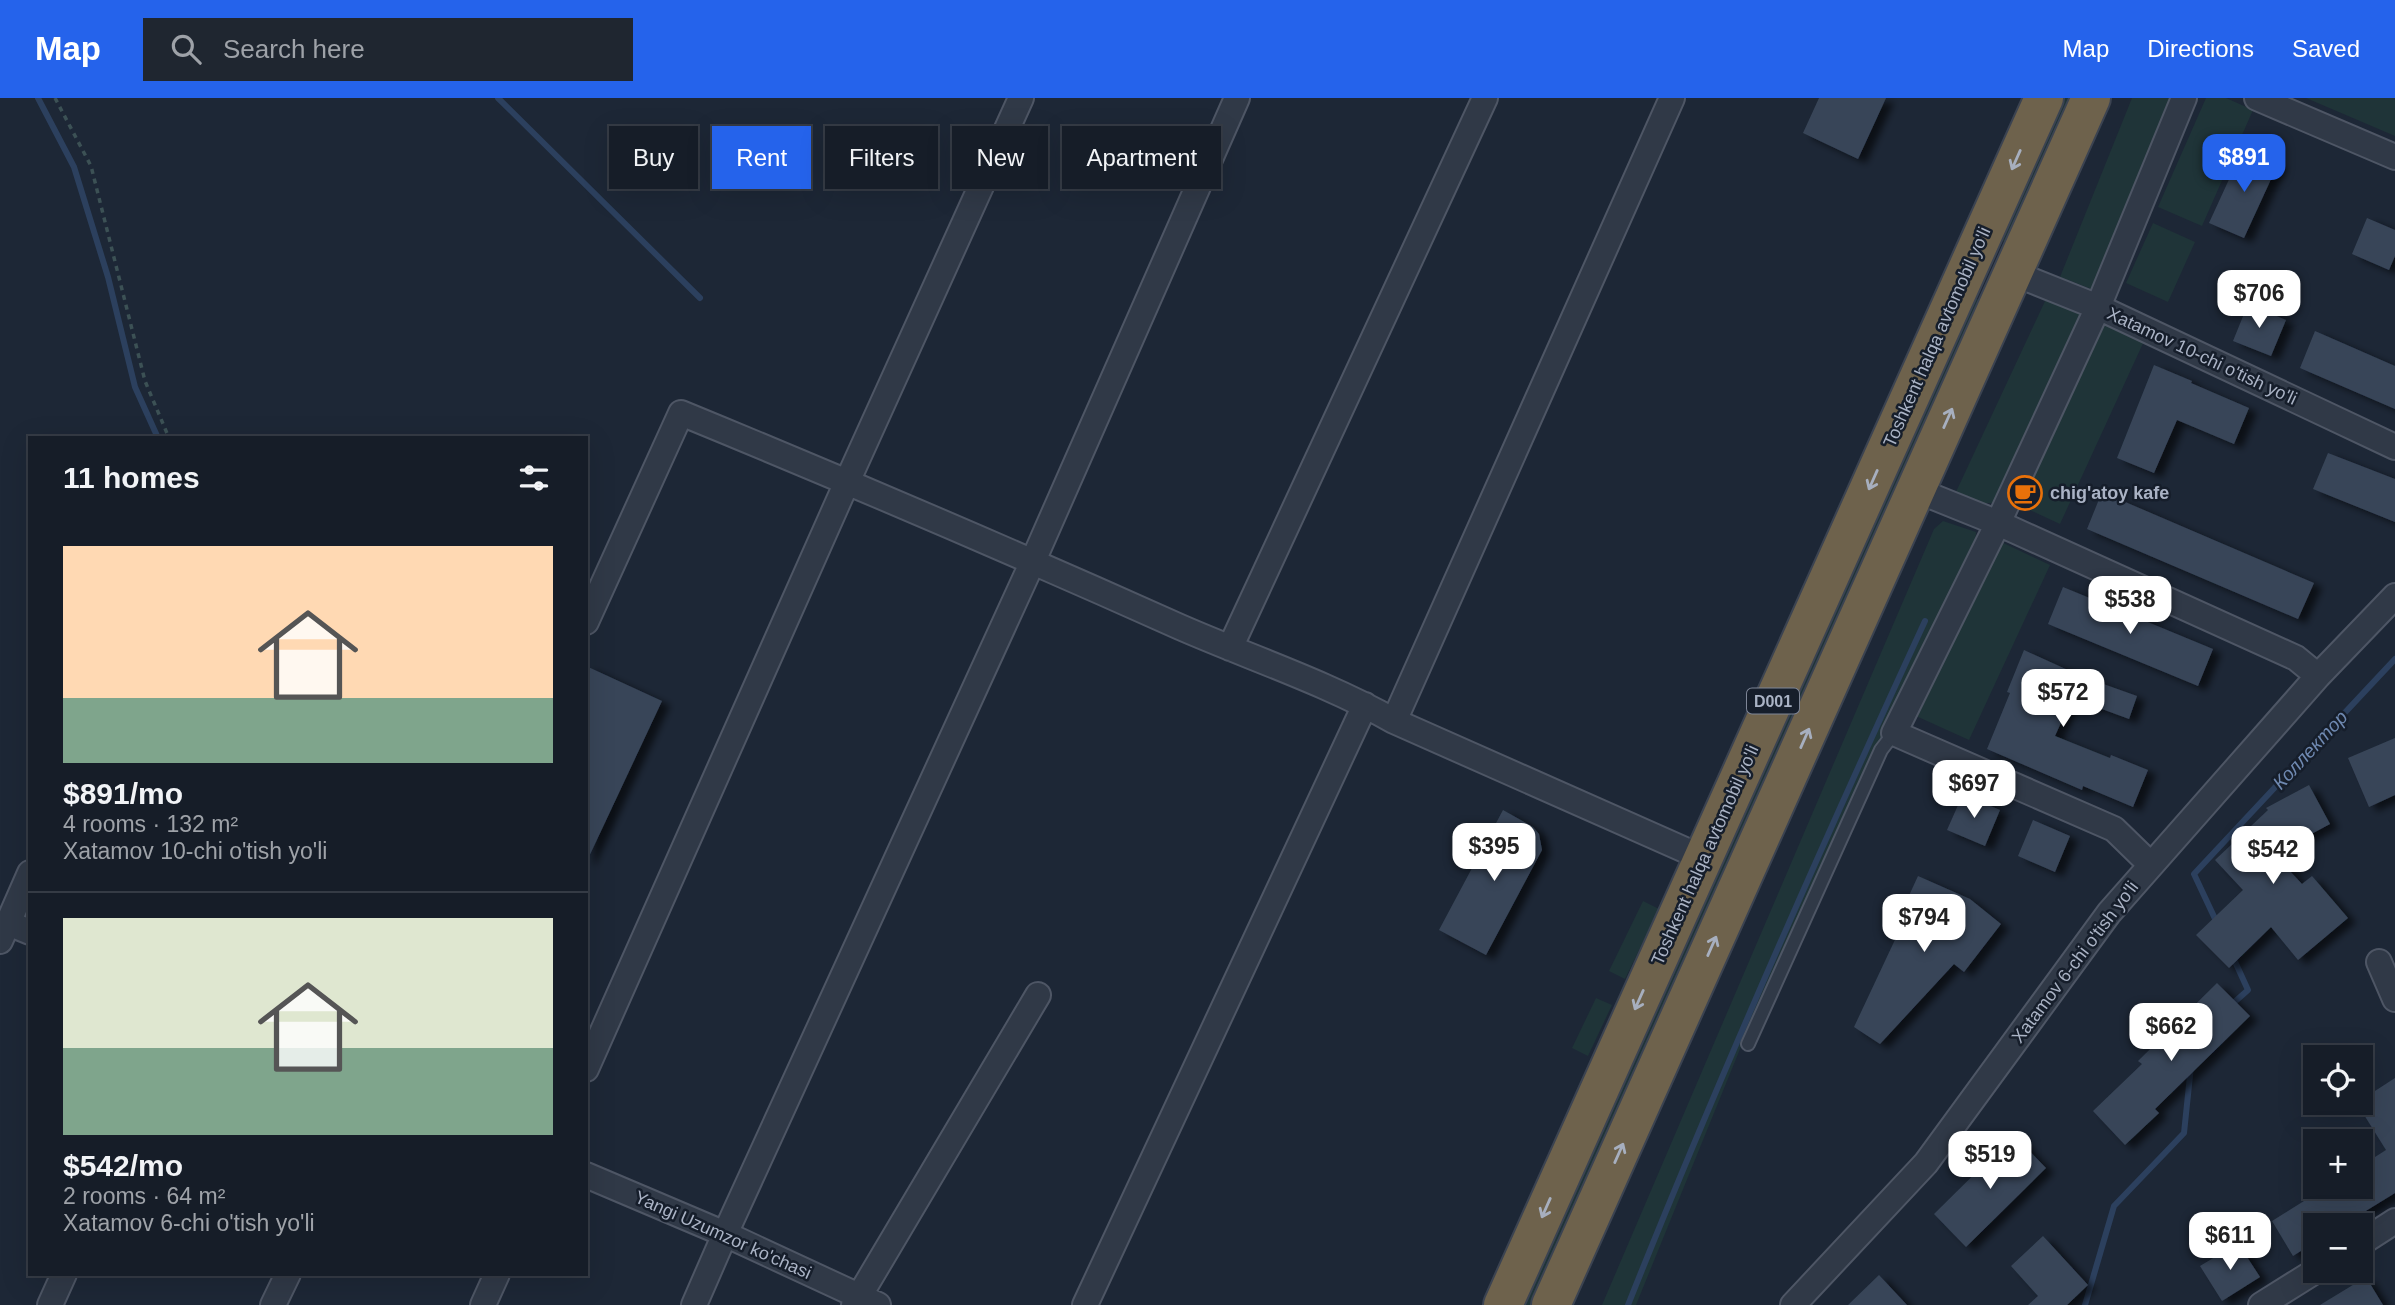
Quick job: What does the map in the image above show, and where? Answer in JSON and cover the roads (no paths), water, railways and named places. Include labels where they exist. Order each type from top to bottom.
[{"type":"highway","name":"Toshkent halqa avtomobil yo'li","points":[[1503,1305],[2044,98]]},
{"type":"highway","name":"D001","points":[[1551,1305],[2091,98]]},
{"type":"highway","points":[[1973,256],[2013,273]]},
{"type":"street","points":[[588,1065],[1021,98]]},
{"type":"street","points":[[694,1305],[1032,561],[1237,98]]},
{"type":"street","points":[[1230,648],[1485,98]]},
{"type":"street","points":[[1394,721],[1672,98]]},
{"type":"street","name":"Xatamov 10-chi o'tish yo'li","points":[[2184,98],[2098,307],[2395,447]]},
{"type":"street","points":[[2258,98],[2395,157]]},
{"type":"street","points":[[2013,273],[2098,307],[1998,523],[1894,733],[2114,830],[2151,865]]},
{"type":"street","points":[[588,618],[681,413],[1365,705],[1394,721],[1703,859]]},
{"type":"street","points":[[1916,490],[1998,523],[2296,658],[2318,676]]},
{"type":"street","name":"Xatamov 6-chi o'tish yo'li","points":[[1793,1305],[1926,1163],[2109,913],[2318,676],[2395,596]]},
{"type":"street","points":[[1085,1305],[1365,705]]},
{"type":"street","points":[[13,932],[28,880]]},
{"type":"street","points":[[2379,962],[2395,999]]},
{"type":"street","points":[[864,1302],[1038,995]]},
{"type":"street","name":"Yangi Uzumzor ko'chasi","points":[[588,1176],[725,1234],[864,1302]]},
{"type":"street","points":[[2373,1235],[2395,1221]]},
{"type":"street","points":[[50,1305],[63,1276]]},
{"type":"street","points":[[273,1305],[287,1276]]},
{"type":"street","points":[[484,1305],[496,1276]]},
{"type":"street","points":[[2261,1305],[2303,1278]]},
{"type":"lane","points":[[1748,1044],[1881,750],[1894,733]]},
{"type":"waterway","points":[[38,98],[74,167],[108,277],[135,387],[157,436]]},
{"type":"waterway","points":[[498,98],[700,298]]},
{"type":"waterway","points":[[1628,1305],[1772,961],[1925,621]]},
{"type":"waterway","name":"Коллектор","points":[[2217,923],[2194,874],[2395,659]]},
{"type":"waterway","name":"Коллектор","points":[[2230,1006],[2248,990],[2232,955]]},
{"type":"waterway","name":"Коллектор","points":[[2085,1305],[2114,1206],[2184,1133],[2191,1066]]},
{"type":"place","name":"chig'atoy kafe","points":[[2025,493]]}]
